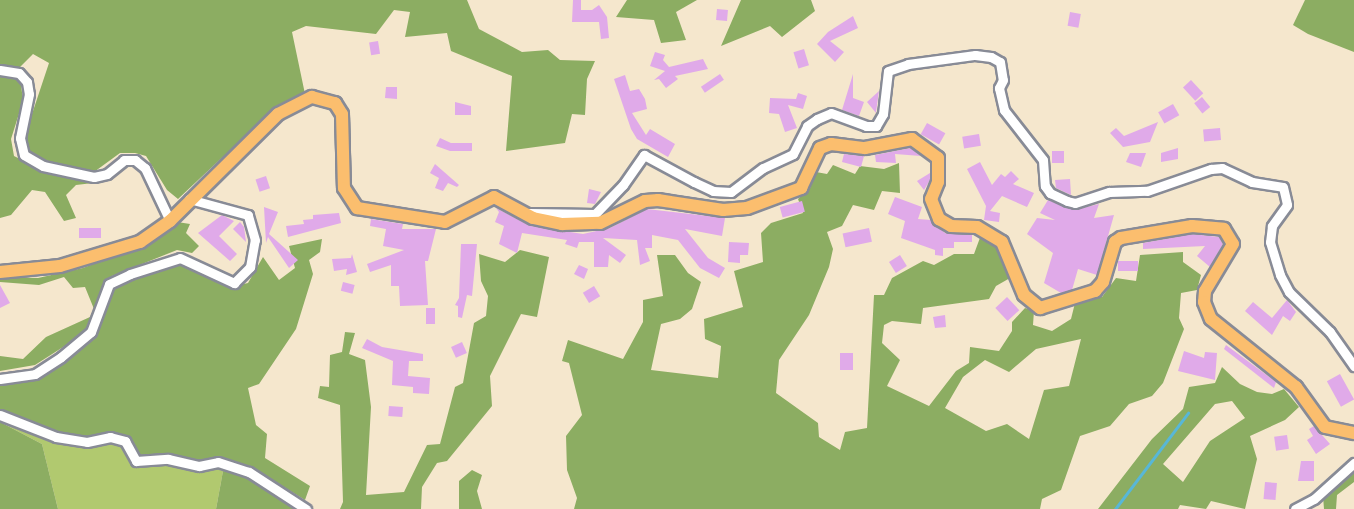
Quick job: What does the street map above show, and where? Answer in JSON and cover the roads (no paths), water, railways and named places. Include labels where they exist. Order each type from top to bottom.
[{"type":"main road","points":[[0,272],[60,266],[140,242],[170,221],[189,199],[278,114],[312,97],[334,103],[342,114],[342,177],[350,201],[357,208],[445,222],[494,197],[523,213],[562,224],[600,222],[645,201],[658,200],[723,210],[747,208],[801,188],[820,148],[831,144],[865,148],[912,139],[938,158],[938,182],[931,199],[939,219],[951,226],[978,227],[1002,242],[1024,296],[1041,308],[1095,291],[1103,282],[1115,242],[1121,238],[1192,226],[1224,229],[1233,244],[1205,291],[1204,302],[1211,319],[1296,387],[1325,427],[1354,433]]},
{"type":"street","points":[[523,213],[595,214],[623,185],[644,155],[704,187],[731,192],[764,168],[793,154],[807,126],[817,118],[831,113],[866,126],[876,126],[883,114],[888,71],[909,64],[975,55],[991,57],[1000,62],[1003,80],[999,88],[1004,110],[1043,160],[1045,186],[1050,193],[1067,201],[1075,203],[1109,192],[1147,191],[1211,169],[1222,168],[1252,182],[1283,187],[1287,205],[1272,226],[1270,242],[1280,274],[1289,292],[1330,332],[1354,366]]},
{"type":"street","points":[[0,70],[19,73],[27,82],[29,94],[20,138],[24,155],[43,166],[94,177],[107,174],[124,160],[135,160],[145,168],[170,221]]},
{"type":"street","points":[[0,379],[34,374],[61,357],[91,332],[109,284],[130,274],[180,258],[234,283],[250,267],[255,240],[248,215],[189,199]]},
{"type":"street","points":[[0,415],[56,437],[87,442],[110,437],[125,441],[132,455],[144,462],[168,459],[200,466],[218,462],[238,469],[306,509]]},
{"type":"street","points":[[1295,509],[1314,499],[1354,462]]},
{"type":"waterway","points":[[1115,509],[1188,413]]}]
